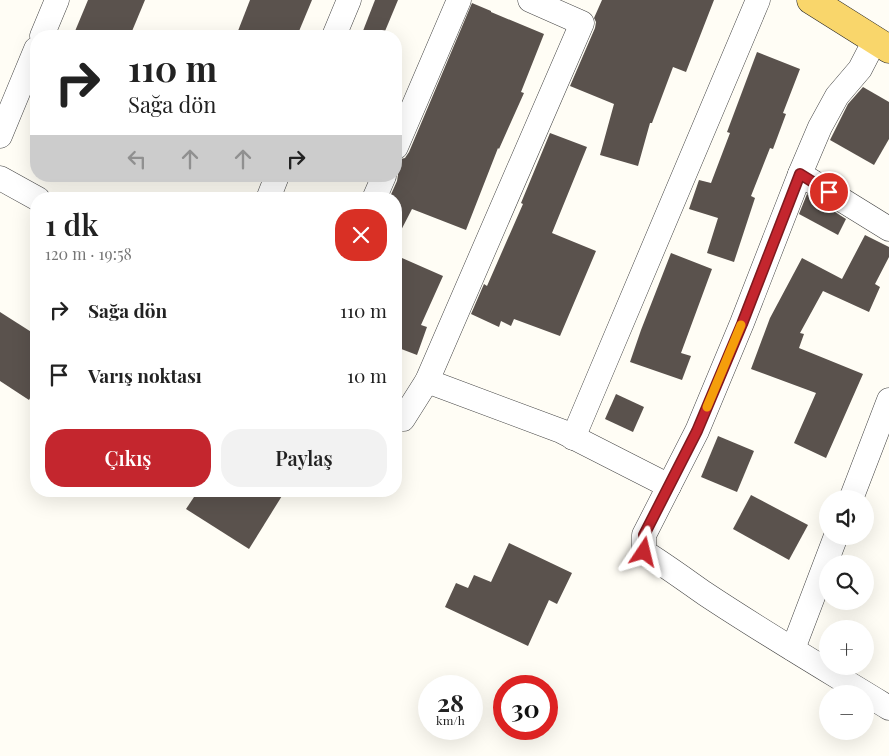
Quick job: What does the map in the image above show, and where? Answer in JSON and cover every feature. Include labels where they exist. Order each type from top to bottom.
[{"type":"main road","points":[[811,0],[882,45]]},
{"type":"street","points":[[44,30],[57,0]]},
{"type":"street","points":[[336,30],[349,0]]},
{"type":"street","points":[[402,133],[459,0]]},
{"type":"street","points":[[402,419],[427,381],[582,23],[530,0]]},
{"type":"street","points":[[573,438],[758,0]]},
{"type":"street","points":[[882,45],[837,96],[820,127],[697,431],[644,535],[644,552],[704,593],[889,708]]},
{"type":"street","points":[[0,136],[30,64]]},
{"type":"street","points":[[800,174],[889,229]]},
{"type":"street","points":[[0,178],[30,195]]},
{"type":"street","points":[[427,381],[561,431],[669,486]]},
{"type":"street","points":[[854,490],[889,400]]},
{"type":"street","points":[[793,649],[833,545]]},
{"type":"building","points":[[88,0],[145,0],[132,30],[76,30]]},
{"type":"building","points":[[250,0],[312,0],[300,30],[238,30]]},
{"type":"building","points":[[375,0],[398,0],[386,30],[363,30]]},
{"type":"building","points":[[602,0],[714,0],[686,72],[673,67],[652,123],[650,123],[638,166],[600,155],[614,104],[570,86],[595,28],[596,22],[594,18]]},
{"type":"building","points":[[472,3],[544,34],[521,92],[524,93],[498,148],[466,230],[412,209],[402,228],[402,192],[392,192],[397,182],[402,182],[402,159],[405,158]]},
{"type":"building","points":[[757,52],[800,69],[783,113],[786,114],[773,149],[770,148],[751,196],[755,198],[734,262],[707,253],[718,218],[689,209],[699,180],[711,183],[730,133],[727,132]]},
{"type":"building","points":[[863,87],[889,102],[889,139],[874,165],[830,140],[848,104]]},
{"type":"building","points":[[550,133],[587,147],[552,233],[596,251],[560,336],[514,319],[511,326],[501,321],[499,327],[471,314],[484,284],[487,286],[523,204],[521,203]]},
{"type":"building","points":[[807,194],[846,219],[838,235],[799,214]]},
{"type":"building","points":[[865,235],[889,247],[889,257],[875,284],[880,287],[869,312],[823,291],[800,333],[804,334],[799,348],[863,374],[826,458],[794,443],[816,393],[751,369],[770,318],[802,258],[842,279]]},
{"type":"building","points":[[671,253],[712,269],[681,353],[691,356],[682,380],[630,362]]},
{"type":"building","points":[[402,258],[443,276],[421,325],[427,327],[417,355],[402,349]]},
{"type":"building","points":[[0,312],[30,331],[29,400],[0,381]]},
{"type":"building","points":[[616,394],[644,407],[633,432],[605,419]]},
{"type":"building","points":[[718,436],[754,451],[737,492],[701,477]]},
{"type":"building","points":[[751,495],[808,525],[789,560],[733,529]]},
{"type":"building","points":[[194,497],[281,497],[249,549],[186,509]]},
{"type":"building","points":[[509,543],[572,573],[557,604],[549,600],[528,646],[445,607],[456,583],[468,588],[474,575],[491,582]]},
{"type":"slow traffic","points":[[707,407],[741,325]]},
{"type":"route","points":[[644,552],[644,535],[697,431],[742,324],[800,174],[829,192]]}]
